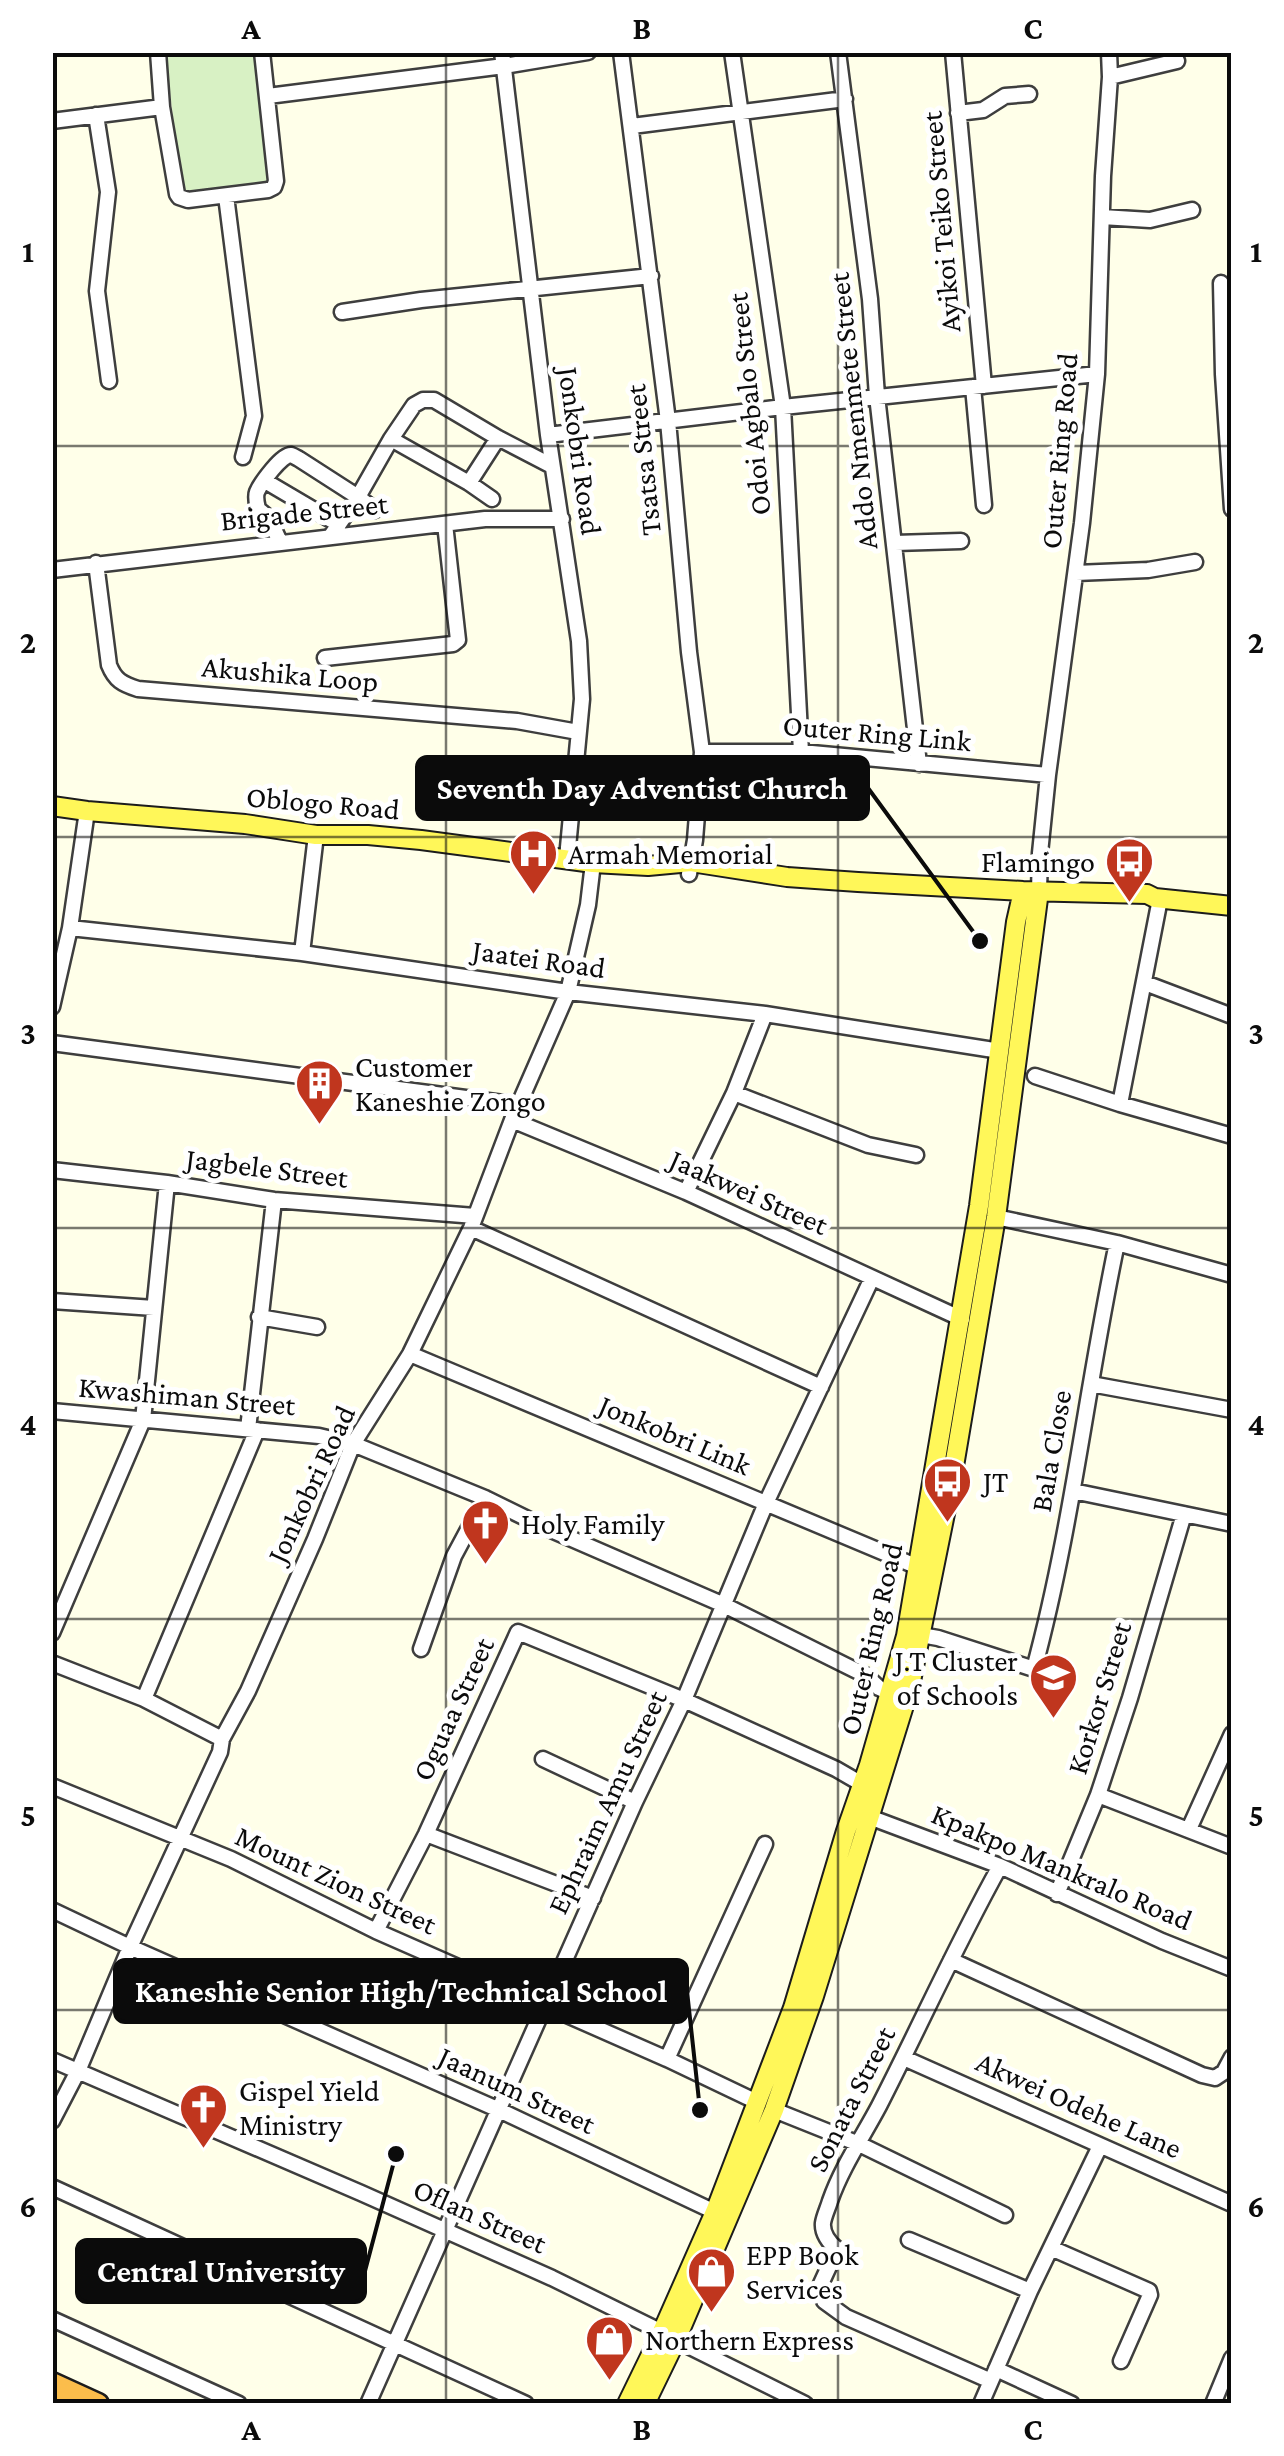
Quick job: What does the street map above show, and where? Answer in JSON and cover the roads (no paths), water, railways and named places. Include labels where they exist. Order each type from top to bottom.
[{"type":"highway","points":[[52,2383],[98,2404]]},
{"type":"highway","points":[[52,2400],[62,2404]]},
{"type":"main road","name":"Oblogo Road","points":[[52,806],[316,834],[386,836],[593,863],[1030,896],[1148,894],[1232,906]]},
{"type":"main road","name":"Outer Ring Road","points":[[627,2404],[669,2336],[814,1996],[862,1814],[900,1690],[906,1636],[962,1320],[1000,1051],[1030,896]]},
{"type":"main road","name":"Outer Ring Road","points":[[862,1814],[864,1782],[921,1636],[952,1484],[996,1217],[1030,896]]},
{"type":"main road","name":"Outer Ring Road","points":[[644,2404],[715,2212],[766,2106]]},
{"type":"street","points":[[158,52],[162,107],[179,197],[188,200],[274,187],[262,52]]},
{"type":"street","points":[[268,96],[503,59],[588,52]]},
{"type":"street","name":"Tsatsa Street","points":[[621,52],[668,421],[702,752],[690,868]]},
{"type":"street","name":"Odoi Agbalo Street","points":[[732,52],[783,406],[801,752]]},
{"type":"street","name":"Addo Nmenmete Street","points":[[838,52],[870,299],[877,396],[919,764]]},
{"type":"street","name":"Ayikoi Teiko Street","points":[[952,52],[984,506]]},
{"type":"street","name":"Outer Ring Road","points":[[1030,896],[1040,853],[1076,573],[1096,374],[1109,52]]},
{"type":"street","name":"Jonkobri Road","points":[[503,59],[552,466],[579,641],[582,699],[567,858]]},
{"type":"street","points":[[1110,78],[1177,61]]},
{"type":"street","points":[[958,113],[983,110],[1005,96],[1029,94]]},
{"type":"street","points":[[632,126],[844,99]]},
{"type":"street","points":[[52,120],[162,107]]},
{"type":"street","points":[[96,116],[108,192],[96,291],[109,381]]},
{"type":"street","points":[[226,196],[254,416],[243,457]]},
{"type":"street","points":[[1102,217],[1150,220],[1192,210]]},
{"type":"street","points":[[342,312],[651,276]]},
{"type":"street","points":[[1221,283],[1232,509]]},
{"type":"street","points":[[548,435],[1096,374]]},
{"type":"street","points":[[264,481],[334,531],[391,439],[414,405],[422,400],[434,400],[552,466]]},
{"type":"street","points":[[469,483],[498,438]]},
{"type":"street","points":[[391,439],[492,499]]},
{"type":"street","points":[[280,542],[268,518],[258,509],[257,492],[286,455],[375,510]]},
{"type":"street","name":"Brigade Street","points":[[52,570],[280,542],[334,531],[485,519],[562,519]]},
{"type":"street","points":[[326,658],[453,644],[458,640],[445,524]]},
{"type":"street","points":[[894,543],[962,541]]},
{"type":"street","points":[[1076,573],[1148,570],[1194,562]]},
{"type":"street","name":"Akushika Loop","points":[[96,564],[110,664],[113,675],[126,685],[517,721],[578,732]]},
{"type":"street","name":"Outer Ring Link","points":[[702,752],[801,752],[1048,775]]},
{"type":"street","points":[[52,1007],[87,811]]},
{"type":"street","points":[[302,953],[316,834]]},
{"type":"street","name":"Jonkobri Road","points":[[52,2121],[78,2072],[130,1947],[220,1752],[222,1739],[248,1692],[353,1444],[410,1354],[473,1222],[568,992],[588,905],[593,863]]},
{"type":"street","points":[[1120,1104],[1158,898]]},
{"type":"street","name":"Jaatei Road","points":[[63,935],[302,953],[568,992],[765,1014],[1000,1051]]},
{"type":"street","points":[[1145,983],[1232,1016]]},
{"type":"street","points":[[686,1192],[734,1093],[765,1014]]},
{"type":"street","points":[[52,1043],[519,1104]]},
{"type":"street","points":[[1035,1076],[1232,1136]]},
{"type":"street","points":[[734,1093],[868,1146],[916,1155]]},
{"type":"street","name":"Jaakwei Street","points":[[512,1120],[686,1192],[962,1320]]},
{"type":"street","name":"Jagbele Street","points":[[52,1170],[473,1222],[821,1387]]},
{"type":"street","points":[[52,1633],[142,1420],[167,1184]]},
{"type":"street","points":[[144,1699],[253,1429],[259,1317],[274,1200]]},
{"type":"street","points":[[996,1217],[1117,1243],[1232,1275]]},
{"type":"street","name":"Bala Close","points":[[921,1636],[1034,1669],[1073,1491],[1099,1327],[1117,1243]]},
{"type":"street","name":"Ephraim Amu Street","points":[[368,2404],[684,1700],[766,1503],[872,1278]]},
{"type":"street","points":[[52,1301],[154,1308]]},
{"type":"street","points":[[259,1317],[317,1328]]},
{"type":"street","name":"Jonkobri Link","points":[[410,1354],[918,1566]]},
{"type":"street","points":[[1091,1384],[1232,1410]]},
{"type":"street","name":"Kwashiman Street","points":[[52,1410],[319,1436],[353,1444],[724,1605],[865,1675],[884,1677],[900,1690]]},
{"type":"street","points":[[1073,1491],[1232,1524]]},
{"type":"street","points":[[421,1649],[454,1556],[484,1498]]},
{"type":"street","name":"Korkor Street","points":[[1057,1894],[1098,1794],[1184,1514]]},
{"type":"street","name":"Oguaa Street","points":[[376,1932],[426,1834],[518,1632],[684,1700],[864,1782]]},
{"type":"street","points":[[52,1664],[144,1699],[222,1739]]},
{"type":"street","points":[[1189,1829],[1232,1734]]},
{"type":"street","points":[[543,1759],[635,1802]]},
{"type":"street","name":"Mount Zion Street","points":[[52,1786],[230,1859],[376,1932],[859,2144],[1005,2215]]},
{"type":"street","points":[[1098,1794],[1232,1847]]},
{"type":"street","name":"Kpakpo Mankralo Road","points":[[862,1814],[1000,1866],[1232,1970]]},
{"type":"street","points":[[426,1834],[593,1898]]},
{"type":"street","points":[[667,2060],[765,1844]]},
{"type":"street","name":"Sonata Street","points":[[994,2375],[846,2318],[824,2300],[820,2286],[837,2249],[830,2243],[823,2222],[839,2177],[904,2058],[1000,1866]]},
{"type":"street","name":"Jaanum Street","points":[[52,1910],[715,2212]]},
{"type":"street","points":[[951,1960],[1202,2075],[1215,2078],[1224,2072],[1232,2057]]},
{"type":"street","name":"Akwei Odehe Lane","points":[[904,2058],[1232,2204]]},
{"type":"street","name":"Oflan Street","points":[[52,2060],[552,2278],[786,2400],[805,2404]]},
{"type":"street","points":[[980,2404],[1100,2146]]},
{"type":"street","points":[[52,2188],[526,2404]]},
{"type":"street","points":[[909,2240],[1030,2291]]},
{"type":"street","points":[[1052,2248],[1149,2291],[1120,2361]]},
{"type":"street","points":[[52,2319],[239,2404]]},
{"type":"street","points":[[1213,2404],[1232,2358]]},
{"type":"street","points":[[994,2375],[1072,2404]]},
{"type":"place","name":"Armah Memorial","points":[[533,896]]},
{"type":"place","name":"Flamingo","points":[[1130,904]]},
{"type":"place","name":"Seventh Day Adventist Church","points":[[980,941]]},
{"type":"place","name":"Customer Kaneshie Zongo","points":[[320,1126]]},
{"type":"place","name":"JT","points":[[948,1524]]},
{"type":"place","name":"Holy Family","points":[[486,1566]]},
{"type":"place","name":"J.T Cluster of Schools","points":[[1053,1720]]},
{"type":"place","name":"Kaneshie Senior High/Technical School","points":[[700,2110]]},
{"type":"place","name":"Gispel Yield Ministry","points":[[204,2150]]},
{"type":"place","name":"Central University","points":[[396,2154]]},
{"type":"place","name":"EPP Book Services","points":[[711,2314]]},
{"type":"place","name":"Northern Express","points":[[610,2382]]}]
